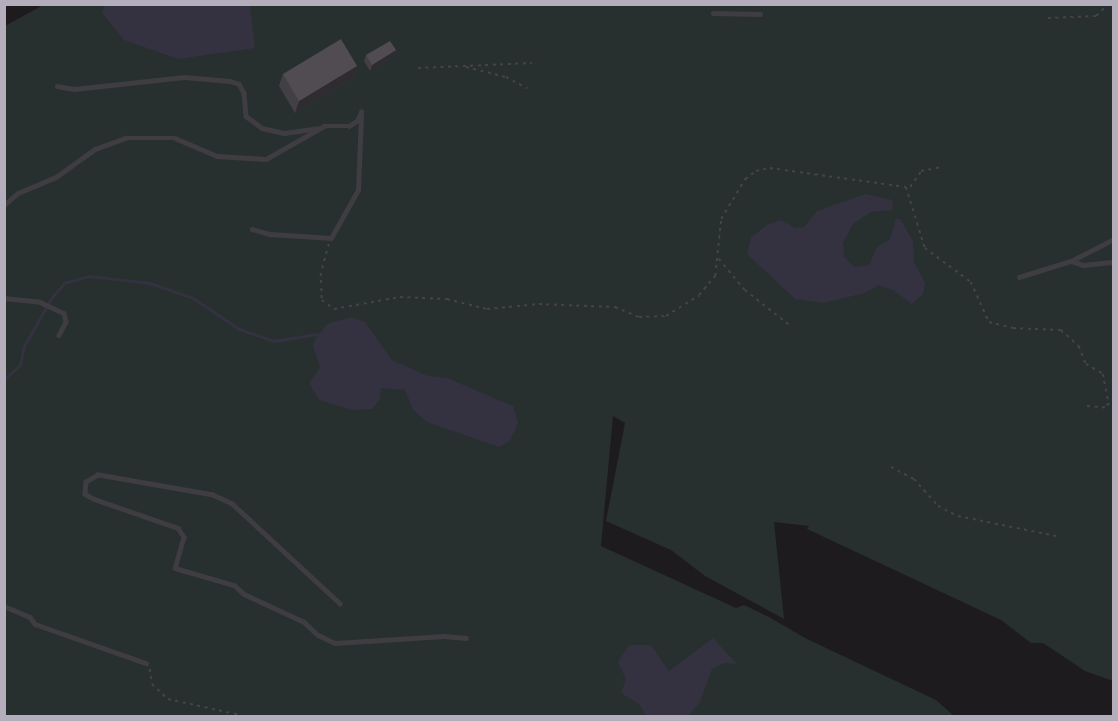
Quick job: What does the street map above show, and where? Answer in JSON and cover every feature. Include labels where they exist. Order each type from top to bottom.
[{"type":"lane","points":[[713,13],[760,14]]},
{"type":"lane","points":[[57,86],[74,89],[184,77],[230,81],[239,84],[244,93],[246,116],[262,128],[284,133],[324,126],[349,126],[357,122],[361,112],[358,190],[331,238],[270,234],[252,229]]},
{"type":"lane","points":[[4,206],[18,193],[56,177],[95,149],[126,138],[175,138],[217,156],[266,159],[324,126]]},
{"type":"lane","points":[[1019,277],[1071,261],[1113,239]]},
{"type":"lane","points":[[1071,261],[1083,265],[1113,262]]},
{"type":"lane","points":[[4,298],[40,302],[64,313],[66,322],[59,335]]},
{"type":"lane","points":[[340,604],[232,504],[213,495],[98,475],[86,482],[85,494],[94,499],[178,528],[184,537],[175,568],[234,585],[335,643],[444,636],[466,638]]},
{"type":"lane","points":[[4,606],[30,616],[35,624],[119,656],[146,663]]},
{"type":"path","points":[[1048,18],[1096,16],[1108,4]]},
{"type":"path","points":[[418,68],[532,63]]},
{"type":"path","points":[[463,66],[506,76],[527,88]]},
{"type":"path","points":[[331,238],[321,273],[321,291],[322,300],[334,309],[400,297],[447,299],[487,309],[539,304],[615,307],[639,317],[666,316],[699,295],[715,276],[718,258],[716,241],[722,219],[745,179],[756,171],[770,168],[910,188]]},
{"type":"path","points":[[942,168],[921,171],[910,188],[925,248],[971,282],[989,322],[1013,328],[1061,330],[1079,346],[1086,364],[1104,374],[1110,404],[1105,408],[1084,406]]},
{"type":"path","points":[[718,258],[745,290],[792,327]]},
{"type":"path","points":[[891,467],[914,479],[938,506],[958,516],[1056,536]]},
{"type":"path","points":[[146,663],[152,684],[162,695],[240,715]]},
{"type":"shaded area","points":[[45,4],[1113,5],[1113,681],[1085,671],[1043,643],[1031,643],[1001,620],[807,529],[809,526],[774,522],[784,619],[705,576],[671,550],[606,521],[625,423],[613,416],[601,546],[736,608],[744,605],[769,617],[805,638],[936,700],[954,716],[5,716],[5,26]]},
{"type":"shaded area","points":[[105,5],[250,5],[255,48],[178,59],[124,40],[102,13]]},
{"type":"shaded area","points":[[865,194],[893,200],[892,210],[871,212],[853,224],[843,243],[844,257],[855,267],[869,265],[877,247],[890,239],[896,219],[900,219],[913,241],[914,262],[925,283],[923,294],[912,304],[893,290],[879,285],[865,293],[823,303],[795,299],[747,254],[751,237],[767,225],[781,220],[795,228],[804,227],[817,211]]},
{"type":"shaded area","points":[[351,317],[365,322],[392,360],[428,376],[447,378],[513,406],[518,423],[510,441],[499,447],[427,422],[413,410],[405,390],[381,388],[380,399],[372,409],[353,410],[319,400],[309,383],[320,367],[313,346],[316,338],[327,324]]},
{"type":"shaded area","points":[[713,638],[737,664],[724,663],[712,669],[700,702],[688,716],[646,716],[639,704],[621,693],[626,679],[618,662],[629,645],[651,645],[669,671]]},
{"type":"building","points":[[341,39],[357,66],[299,101],[283,74]]},
{"type":"building","points":[[390,41],[396,50],[372,65],[366,55]]},
{"type":"waterway","points":[[4,379],[20,365],[24,346],[52,297],[64,283],[89,276],[150,283],[193,298],[239,329],[273,341],[317,334]]}]
